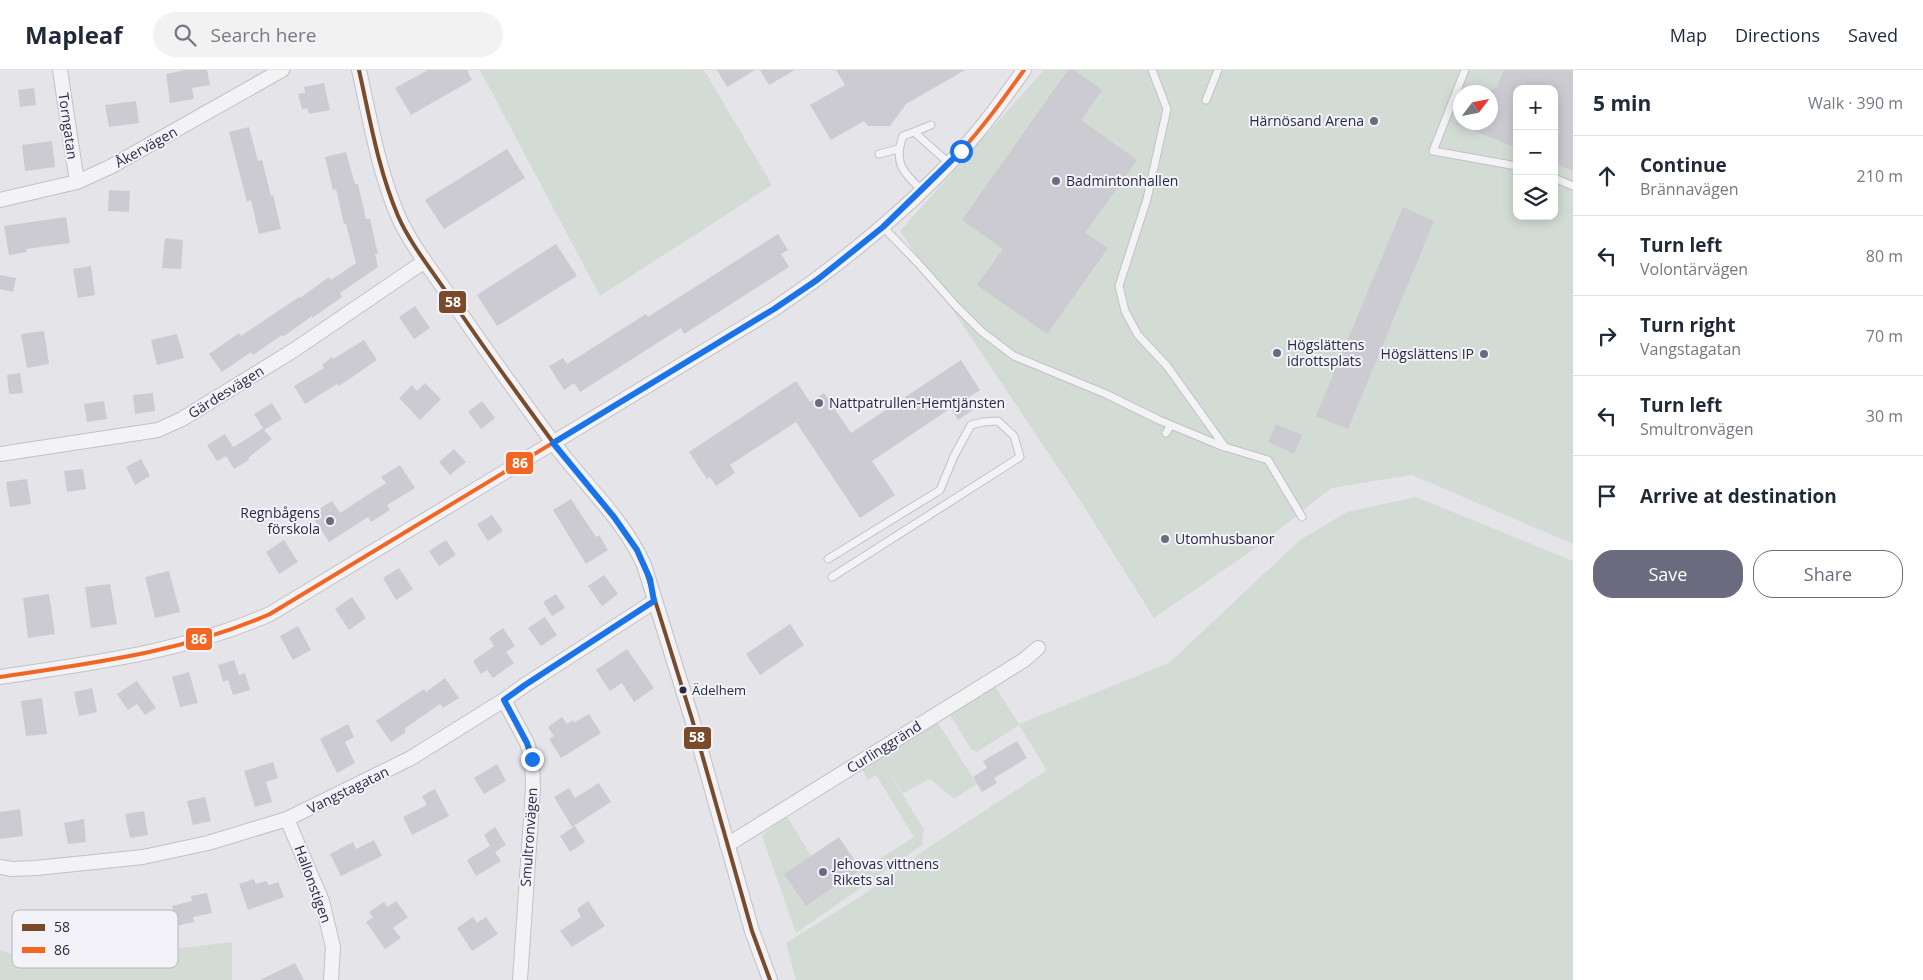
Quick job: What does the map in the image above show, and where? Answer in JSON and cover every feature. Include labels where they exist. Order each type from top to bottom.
[{"type":"street","name":"Torngatan","points":[[60,70],[76,182]]},
{"type":"street","name":"Åkervägen","points":[[0,200],[76,182],[110,168],[282,70]]},
{"type":"street","points":[[359,70],[381,171],[400,218],[425,261],[553,443],[614,517],[637,550],[650,579],[654,601],[692,718],[752,931],[770,980]]},
{"type":"street","points":[[0,677],[119,658],[211,637],[270,614],[774,309],[817,280],[883,227],[961,151],[1024,70]]},
{"type":"street","name":"Gärdesvägen","points":[[0,454],[158,430],[182,419],[294,350],[425,261]]},
{"type":"street","name":"Vangstagatan","points":[[0,867],[12,869],[36,868],[143,857],[208,843],[287,819],[411,758],[504,700],[654,601]]},
{"type":"street","name":"Curlinggränd","points":[[728,844],[1024,660],[1038,648]]},
{"type":"street","name":"Smultronvägen","points":[[504,700],[527,743],[532,759],[533,788],[520,980]]},
{"type":"street","name":"Hallonstigen","points":[[287,819],[322,901],[333,947],[331,980]]},
{"type":"lane","points":[[1152,70],[1167,109],[1147,199],[1119,286],[1125,311],[1138,335],[1167,366],[1225,447]]},
{"type":"lane","points":[[1206,100],[1218,70]]},
{"type":"lane","points":[[1465,70],[1433,151],[1513,165]]},
{"type":"lane","points":[[922,190],[910,179],[900,164],[898,149],[903,136],[931,126]]},
{"type":"lane","points":[[914,132],[949,163]]},
{"type":"lane","points":[[880,154],[898,149]]},
{"type":"lane","points":[[1558,180],[1573,186]]},
{"type":"lane","points":[[883,227],[962,313],[981,331],[1014,356],[1106,394],[1171,425],[1225,447],[1268,460],[1302,517]]},
{"type":"lane","points":[[828,559],[940,490],[954,456],[972,426],[983,422],[998,422],[1014,436],[1020,457],[832,577]]},
{"type":"lane","points":[[1166,433],[1171,425]]},
{"type":"shaded area","points":[[480,70],[704,70],[772,185],[600,296]]},
{"type":"shaded area","name":"Högslättens idrottsplats","points":[[1044,70],[1573,70],[1573,544],[1412,475],[1331,488],[1257,547],[1154,618],[1079,499],[900,231]]},
{"type":"shaded area","points":[[1416,497],[1573,561],[1573,980],[796,980],[786,943],[863,895],[932,845],[1047,770],[1019,725],[977,752],[971,749],[949,713],[994,685],[1019,724],[1169,663],[1300,540],[1347,512]]},
{"type":"shaded area","points":[[936,720],[977,784],[954,799],[930,779],[903,793],[886,768],[924,829],[922,845],[796,933],[762,836],[775,823],[787,816],[811,856],[785,874],[806,906],[914,837],[876,775],[868,780],[862,768]]},
{"type":"shaded area","points":[[232,942],[232,980],[0,980],[0,950],[12,954],[12,968],[178,968],[178,948]]},
{"type":"building","points":[[185,70],[207,70],[210,85],[192,88],[194,99],[170,103],[166,74]]},
{"type":"building","points":[[428,70],[467,70],[472,80],[411,115],[395,88]]},
{"type":"building","points":[[717,70],[755,70],[727,87]]},
{"type":"building","points":[[760,70],[795,70],[769,85]]},
{"type":"building","points":[[836,70],[965,70],[906,104],[890,126],[868,126],[864,121],[831,140],[810,105],[845,85]]},
{"type":"building","name":"Badmintonhallen","points":[[1068,70],[1074,70],[1102,90],[1081,120],[1137,160],[1085,233],[1108,248],[1047,334],[977,285],[1003,249],[962,220]]},
{"type":"building","points":[[1504,70],[1573,70],[1573,171],[1558,165],[1558,85],[1513,85],[1513,146],[1472,130],[1498,130],[1497,85]]},
{"type":"building","points":[[324,83],[330,110],[309,114],[307,108],[302,109],[298,94],[305,93],[304,87]]},
{"type":"building","points":[[34,88],[36,105],[20,107],[18,90]]},
{"type":"building","points":[[136,101],[139,123],[109,127],[105,105]]},
{"type":"building","points":[[249,127],[258,161],[262,160],[271,196],[273,195],[281,229],[259,234],[251,200],[247,202],[229,132]]},
{"type":"building","points":[[52,141],[55,167],[25,171],[22,145]]},
{"type":"building","points":[[507,149],[525,178],[444,229],[425,200]]},
{"type":"building","points":[[346,152],[355,184],[358,184],[366,219],[370,219],[378,254],[375,254],[378,267],[340,293],[342,297],[312,318],[312,316],[253,355],[251,352],[222,372],[209,354],[239,333],[241,336],[329,277],[331,280],[356,263],[336,189],[333,190],[325,157]]},
{"type":"building","points":[[109,190],[130,191],[129,212],[108,211]]},
{"type":"building","points":[[1403,207],[1434,221],[1348,429],[1316,416]]},
{"type":"building","points":[[66,217],[70,243],[26,249],[27,252],[9,255],[4,226]]},
{"type":"building","points":[[778,234],[788,250],[781,254],[789,267],[684,334],[681,328],[580,392],[574,383],[564,390],[549,366],[563,358],[567,364],[646,314],[648,317]]},
{"type":"building","points":[[165,238],[183,240],[181,269],[162,268]]},
{"type":"building","points":[[556,244],[577,276],[497,326],[477,295]]},
{"type":"building","points":[[91,266],[95,295],[78,298],[73,269]]},
{"type":"building","points":[[0,275],[16,278],[13,292],[0,289]]},
{"type":"building","points":[[415,306],[430,328],[414,339],[399,317]]},
{"type":"building","points":[[44,331],[49,364],[27,368],[21,334]]},
{"type":"building","points":[[177,334],[184,358],[157,365],[151,340]]},
{"type":"building","points":[[364,340],[377,360],[339,386],[337,384],[305,404],[294,386],[324,368],[322,365],[332,357],[333,359]]},
{"type":"building","points":[[961,360],[980,390],[969,397],[976,408],[958,420],[951,408],[872,461],[895,495],[860,518],[796,422],[730,465],[735,473],[716,486],[710,477],[707,479],[689,452],[796,381],[810,402],[824,393],[851,433]]},
{"type":"building","points":[[20,373],[23,393],[9,394],[7,375]]},
{"type":"building","points":[[425,383],[441,399],[420,420],[399,398],[412,385],[417,391]]},
{"type":"building","points":[[153,393],[155,411],[135,414],[133,395]]},
{"type":"building","points":[[104,401],[107,419],[87,422],[84,404]]},
{"type":"building","points":[[482,401],[495,418],[481,429],[468,412]]},
{"type":"building","points":[[272,403],[282,419],[264,430],[272,439],[248,458],[249,460],[234,469],[226,456],[217,461],[207,445],[225,434],[233,447],[245,440],[263,428],[254,414]]},
{"type":"building","points":[[1276,424],[1302,435],[1294,454],[1268,442]]},
{"type":"building","points":[[454,449],[466,462],[450,475],[439,462]]},
{"type":"building","points":[[141,459],[150,476],[135,485],[126,467]]},
{"type":"building","points":[[400,465],[415,488],[387,505],[390,510],[371,522],[368,517],[329,542],[311,514],[332,501],[340,513],[386,483],[381,477]]},
{"type":"building","points":[[83,469],[86,489],[67,492],[64,471]]},
{"type":"building","points":[[27,479],[31,504],[10,507],[6,482]]},
{"type":"building","points":[[571,499],[596,537],[599,535],[608,550],[586,564],[553,510]]},
{"type":"building","points":[[492,515],[503,531],[488,541],[477,524]]},
{"type":"building","points":[[284,540],[298,562],[279,574],[266,552]]},
{"type":"building","points":[[446,540],[456,555],[439,566],[429,551]]},
{"type":"building","points":[[399,568],[413,589],[396,600],[383,578]]},
{"type":"building","points":[[169,571],[180,612],[155,618],[145,577]]},
{"type":"building","points":[[604,575],[618,594],[602,606],[588,586]]},
{"type":"building","points":[[110,584],[117,624],[91,628],[85,587]]},
{"type":"building","points":[[49,594],[55,634],[28,638],[23,598]]},
{"type":"building","points":[[556,594],[565,608],[552,616],[543,602]]},
{"type":"building","points":[[352,597],[366,618],[349,630],[335,609]]},
{"type":"building","points":[[545,617],[557,635],[541,646],[528,628]]},
{"type":"building","points":[[790,624],[804,645],[760,675],[746,654]]},
{"type":"building","points":[[298,626],[311,650],[293,660],[280,636]]},
{"type":"building","points":[[503,628],[515,646],[506,652],[514,663],[493,678],[487,670],[481,674],[473,661],[494,646],[489,638]]},
{"type":"building","points":[[627,649],[654,688],[634,702],[622,683],[610,691],[596,670]]},
{"type":"building","points":[[234,660],[239,675],[245,673],[250,690],[233,695],[228,680],[223,682],[218,665]]},
{"type":"building","points":[[189,672],[198,703],[180,707],[172,677]]},
{"type":"building","points":[[445,678],[459,698],[443,708],[440,704],[404,729],[406,732],[391,742],[376,721],[424,689],[426,692]]},
{"type":"building","points":[[137,681],[156,708],[145,715],[137,704],[128,710],[117,694]]},
{"type":"building","points":[[92,688],[97,712],[79,716],[74,692]]},
{"type":"building","points":[[42,698],[47,734],[26,736],[21,701]]},
{"type":"building","points":[[589,714],[601,733],[561,758],[549,739],[554,736],[548,727],[562,717],[567,724]]},
{"type":"building","points":[[348,724],[354,737],[345,742],[355,763],[337,773],[320,739]]},
{"type":"building","points":[[1017,741],[1027,758],[994,778],[997,783],[982,792],[973,777],[987,768],[983,761]]},
{"type":"building","points":[[273,762],[278,778],[266,782],[272,802],[255,807],[244,771]]},
{"type":"building","points":[[497,764],[506,781],[484,794],[474,778]]},
{"type":"building","points":[[599,783],[611,802],[572,827],[554,797],[569,788],[575,798]]},
{"type":"building","points":[[435,789],[449,816],[412,835],[403,817],[427,805],[422,796]]},
{"type":"building","points":[[205,797],[211,821],[193,825],[187,801]]},
{"type":"building","points":[[20,809],[23,836],[0,839],[0,812]]},
{"type":"building","points":[[144,811],[148,835],[130,838],[125,814]]},
{"type":"building","points":[[84,819],[86,842],[68,844],[64,823]]},
{"type":"building","points":[[575,826],[585,842],[570,852],[560,836]]},
{"type":"building","points":[[495,827],[506,845],[495,852],[501,861],[476,876],[467,860],[490,846],[484,835]]},
{"type":"building","name":"Jehovas vittnens Rikets sal","points":[[839,837],[861,870],[806,906],[784,874]]},
{"type":"building","points":[[374,840],[382,856],[341,876],[330,854],[353,842],[356,849]]},
{"type":"building","points":[[254,879],[256,884],[266,881],[269,885],[278,882],[284,897],[248,910],[239,884]]},
{"type":"building","points":[[207,893],[212,913],[193,917],[194,922],[178,926],[178,910],[173,910],[172,906],[192,901],[191,896]]},
{"type":"building","points":[[396,901],[408,917],[393,928],[401,938],[385,949],[366,922],[373,917],[369,912],[384,902],[387,907]]},
{"type":"building","points":[[588,901],[605,926],[572,947],[560,931],[581,917],[577,909]]},
{"type":"building","points":[[473,917],[477,923],[486,917],[498,934],[472,951],[457,928]]},
{"type":"building","points":[[295,963],[304,980],[260,980]]},
{"type":"transit line","name":"58","points":[[359,70],[385,180],[398,216],[408,236],[472,330],[539,423],[614,516],[644,565],[692,719],[752,931],[770,980]]},
{"type":"transit line","name":"86","points":[[0,677],[103,661],[171,647],[204,638],[270,614],[774,309],[799,292],[872,236],[918,195],[978,132],[1024,70]]},
{"type":"place","name":"Härnösand Arena","points":[[1374,121]]},
{"type":"place","name":"Badmintonhallen","points":[[1056,181]]},
{"type":"place","name":"Högslättens idrottsplats","points":[[1277,353]]},
{"type":"place","name":"Högslättens IP","points":[[1484,354]]},
{"type":"place","name":"Nattpatrullen-Hemtjänsten","points":[[819,403]]},
{"type":"place","name":"Regnbågens förskola","points":[[330,521]]},
{"type":"place","name":"Utomhusbanor","points":[[1165,539]]},
{"type":"place","name":"Ädelhem","points":[[683,690]]},
{"type":"place","name":"Jehovas vittnens Rikets sal","points":[[823,872]]},
{"type":"route","points":[[532,759],[527,743],[504,700],[654,601],[650,579],[637,550],[614,517],[553,443],[774,309],[817,280],[853,253],[906,207],[961,151]]}]
